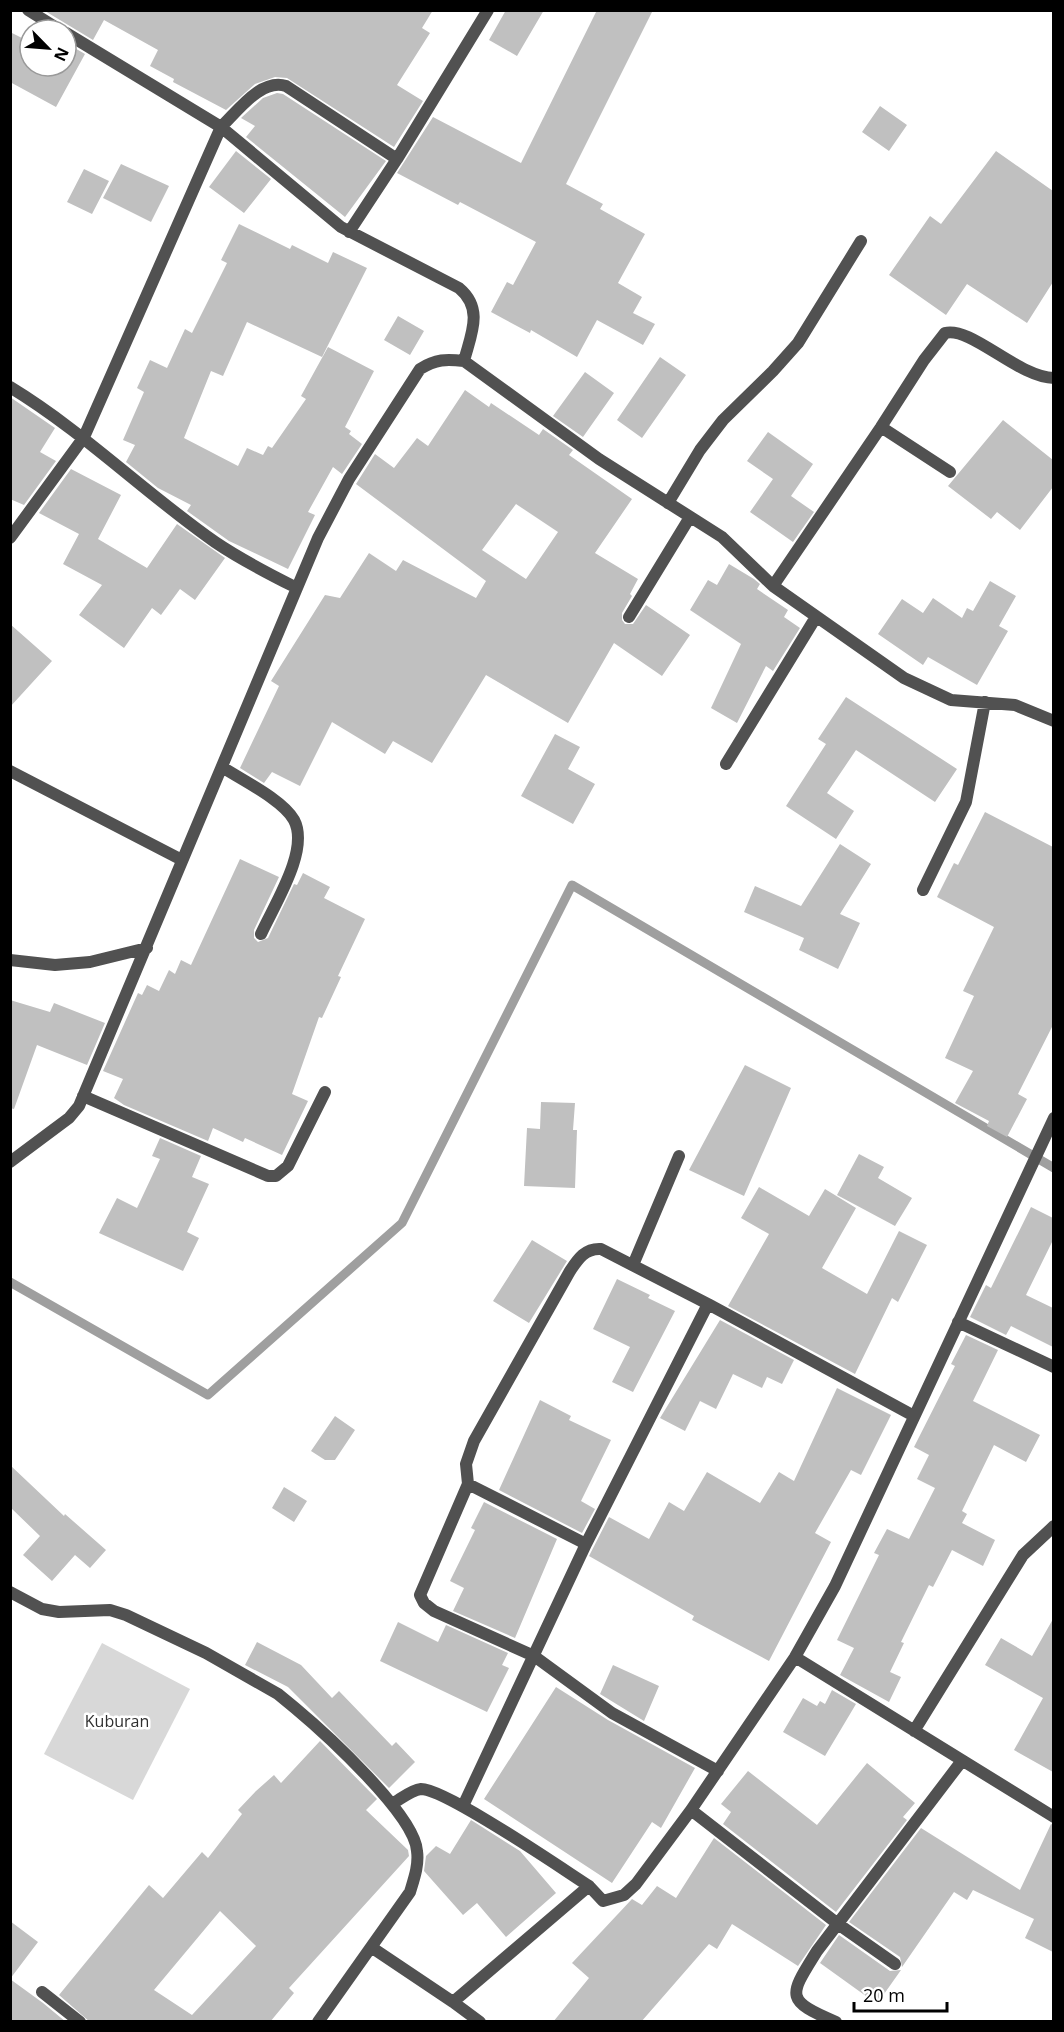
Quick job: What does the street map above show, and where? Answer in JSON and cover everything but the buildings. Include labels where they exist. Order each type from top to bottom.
[{"type":"street","points":[[28,10],[41,18]]},
{"type":"street","points":[[349,232],[397,159],[488,10]]},
{"type":"street","points":[[78,40],[221,127],[320,212],[349,232],[459,288],[469,296],[475,318],[464,361]]},
{"type":"street","points":[[10,538],[84,437],[221,127],[262,88],[278,83],[301,94],[397,159]]},
{"type":"street","points":[[668,503],[700,450],[723,420],[798,343],[861,241]]},
{"type":"street","points":[[773,586],[924,360],[945,333],[955,333],[971,339],[1032,374],[1053,378]]},
{"type":"street","points":[[10,1162],[69,1118],[83,1096],[147,948],[295,587],[349,479],[420,369],[431,362],[443,359],[464,361],[599,459],[722,537],[773,586],[904,678],[951,700],[1016,705],[1053,721]]},
{"type":"street","points":[[10,387],[84,437],[214,541],[254,567],[295,587]]},
{"type":"street","points":[[881,427],[950,472]]},
{"type":"street","points":[[629,617],[690,517]]},
{"type":"street","points":[[726,764],[816,617]]},
{"type":"street","points":[[923,890],[966,802],[985,702]]},
{"type":"street","points":[[222,767],[278,803],[293,818],[298,831],[296,858],[261,934]]},
{"type":"street","points":[[10,771],[182,860]]},
{"type":"street","points":[[10,960],[55,965],[90,962],[147,948]]},
{"type":"street","points":[[83,1096],[268,1176],[276,1176],[288,1166],[325,1092]]},
{"type":"street","points":[[392,1804],[415,1790],[429,1790],[463,1806],[589,1886],[603,1901],[624,1895],[636,1884],[691,1810],[795,1657],[835,1586],[1053,1118]]},
{"type":"street","points":[[633,1265],[679,1156]]},
{"type":"street","points":[[718,1771],[612,1713],[534,1656],[434,1611],[421,1600],[420,1595],[468,1484],[466,1464],[474,1441],[578,1260],[586,1252],[601,1249],[708,1304],[914,1416]]},
{"type":"street","points":[[463,1806],[586,1544],[708,1304]]},
{"type":"street","points":[[958,1322],[1053,1367]]},
{"type":"street","points":[[468,1484],[586,1544]]},
{"type":"street","points":[[914,1731],[1023,1555],[1053,1526]]},
{"type":"street","points":[[10,1592],[23,1601],[51,1610],[110,1610],[126,1615],[206,1653],[278,1694],[296,1708],[392,1804],[412,1833],[417,1850],[416,1873],[410,1892],[318,2022]]},
{"type":"street","points":[[795,1657],[1053,1817]]},
{"type":"street","points":[[836,2022],[803,2008],[798,2002],[797,1983],[817,1951],[961,1762]]},
{"type":"street","points":[[691,1810],[838,1924],[895,1964]]},
{"type":"street","points":[[453,2002],[589,1886]]},
{"type":"street","points":[[371,1947],[480,2022]]},
{"type":"street","points":[[42,1992],[81,2022]]},
{"type":"green space","name":"Kuburan","points":[[102,1643],[190,1689],[133,1800],[44,1754]]},
{"type":"waterway","points":[[10,1282],[208,1395],[402,1223],[572,885],[1054,1168]]}]
